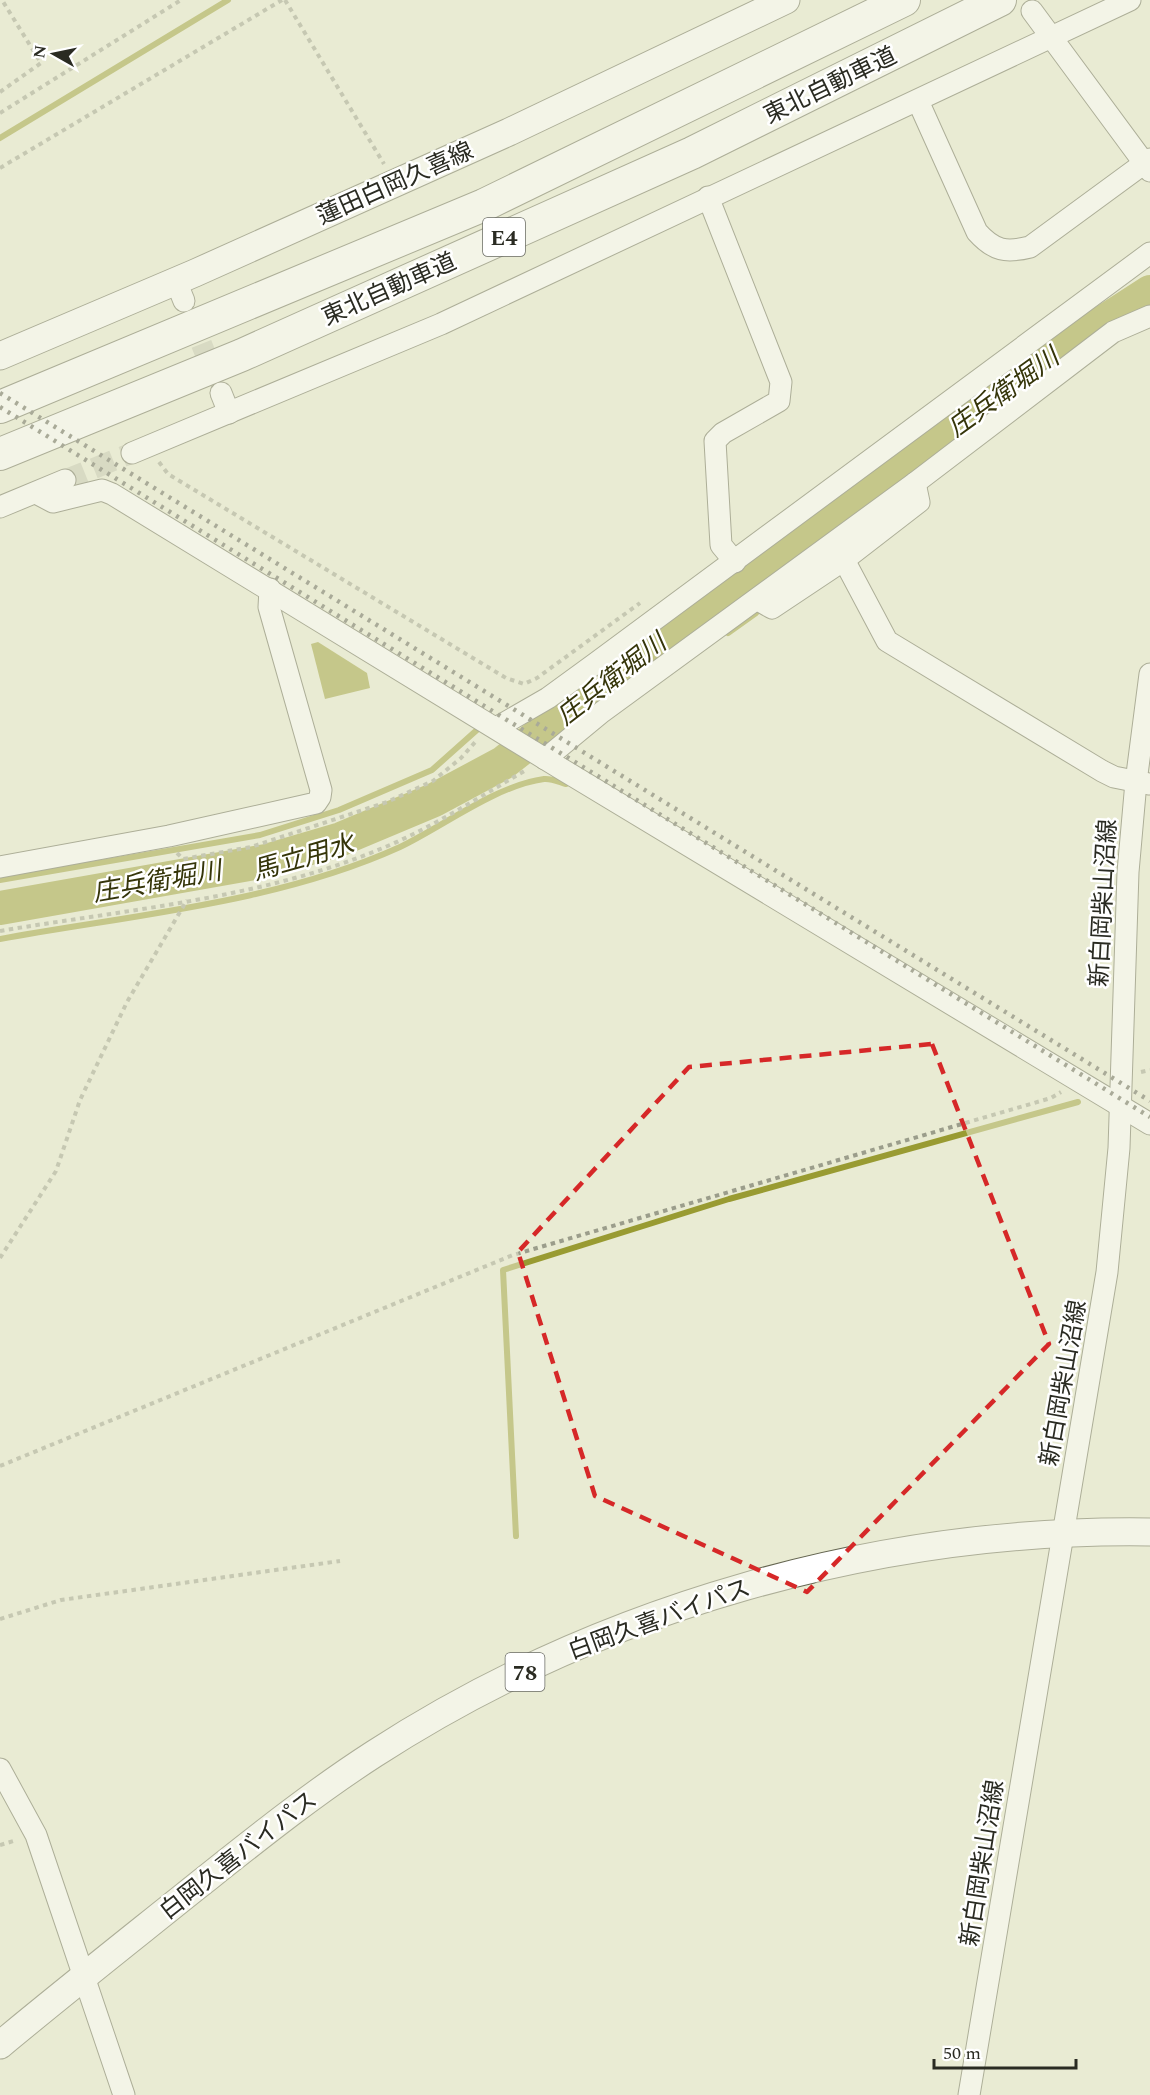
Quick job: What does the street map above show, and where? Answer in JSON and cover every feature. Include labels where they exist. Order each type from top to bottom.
[{"type":"highway","name":"東北自動車道","points":[[0,407],[484,205],[904,0]]},
{"type":"highway","name":"東北自動車道","points":[[0,454],[242,355],[692,153],[1000,0]]},
{"type":"main road","name":"蓮田白岡久喜線","points":[[0,356],[180,291],[396,183],[786,0]]},
{"type":"main road","name":"白岡久喜バイパス","points":[[0,2045],[283,1817],[334,1781],[416,1728],[552,1659],[659,1614],[766,1580],[901,1551],[1063,1532],[1150,1532]]},
{"type":"street","points":[[132,453],[441,324],[1130,0]]},
{"type":"street","points":[[918,101],[977,232],[987,243],[1010,252],[1030,246],[1148,165],[1050,38],[1032,11]]},
{"type":"street","points":[[708,197],[781,382],[779,401],[723,433],[715,441],[721,545],[735,562]]},
{"type":"street","points":[[500,731],[735,562],[1150,254]]},
{"type":"street","points":[[540,757],[758,600],[1113,332],[1150,316]]},
{"type":"street","points":[[221,393],[229,413]]},
{"type":"street","points":[[0,507],[65,480]]},
{"type":"street","points":[[758,600],[772,608],[844,560],[919,502],[915,483]]},
{"type":"street","points":[[36,493],[53,502],[102,490],[112,494],[540,757],[1078,1078],[1150,1124]]},
{"type":"street","points":[[844,560],[887,641],[1102,771],[1143,783]]},
{"type":"street","points":[[0,867],[162,838],[316,803],[321,790],[269,607],[270,589]]},
{"type":"street","name":"新白岡柴山沼線","points":[[969,2095],[1102,1306],[1119,1148],[1128,872],[1143,783],[1150,674]]},
{"type":"street","points":[[0,1768],[36,1835],[124,2095]]},
{"type":"path","points":[[0,92],[41,63],[2,0]]},
{"type":"path","points":[[0,113],[181,0]]},
{"type":"path","points":[[0,168],[284,0],[396,183]]},
{"type":"path","points":[[155,445],[159,466],[168,474],[506,678],[524,684],[537,678],[649,597]]},
{"type":"path","points":[[0,931],[187,900],[326,869],[375,852],[445,818],[540,757]]},
{"type":"path","points":[[0,1258],[56,1172],[80,1100],[127,1002],[187,900]]},
{"type":"path","points":[[0,1466],[513,1255],[1051,1098],[1064,1091],[1078,1078]]},
{"type":"path","points":[[0,1619],[61,1600],[340,1561]]},
{"type":"highlighted area","points":[[932,1044],[1049,1344],[807,1592],[595,1496],[518,1252],[689,1067]]},
{"type":"shaded area","points":[[318,642],[367,673],[370,688],[325,699],[311,644]]},
{"type":"waterway","points":[[0,138],[228,0]]},
{"type":"waterway","name":"庄兵衛堀川","points":[[0,908],[266,861],[341,839],[434,800],[503,763],[649,648],[1054,354],[1150,292]]},
{"type":"waterway","name":"馬立用水","points":[[728,633],[756,613]]},
{"type":"waterway","points":[[0,880],[260,835],[339,810],[432,770],[478,729]]},
{"type":"waterway","name":"馬立用水","points":[[0,939],[203,905],[304,882],[400,847],[508,789],[544,779],[566,784]]},
{"type":"waterway","points":[[516,1536],[503,1270],[729,1199],[1078,1102]]},
{"type":"tunnel","points":[[190,315],[215,378]]},
{"type":"tunnel","points":[[65,480],[132,453]]},
{"type":"railway","points":[[0,393],[1150,1101]]},
{"type":"railway","points":[[0,407],[1150,1117]]}]
